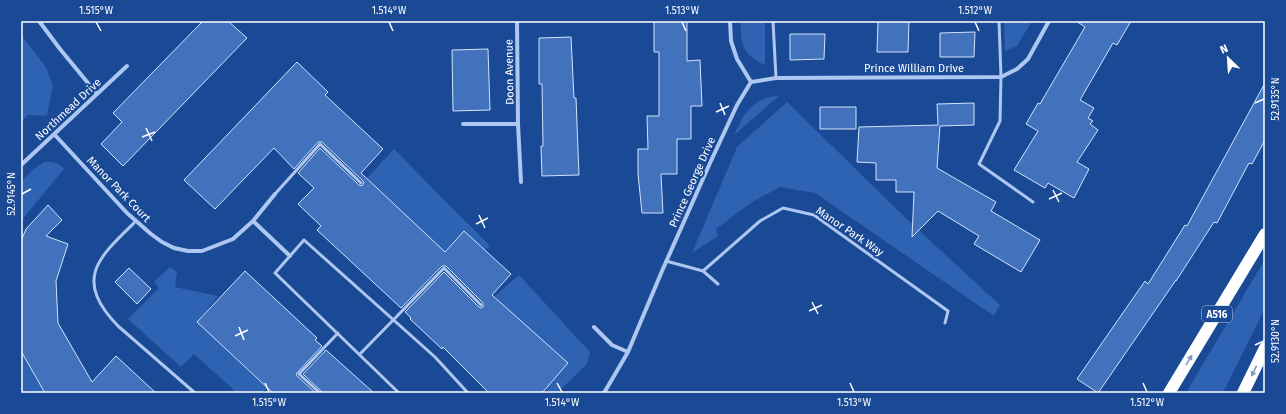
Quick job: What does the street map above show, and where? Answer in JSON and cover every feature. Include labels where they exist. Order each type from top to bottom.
[{"type":"highway","name":"A516","points":[[1169,393],[1265,234]]},
{"type":"highway","points":[[1243,393],[1265,348]]},
{"type":"street","points":[[40,21],[60,49],[97,94]]},
{"type":"street","name":"Doon Avenue","points":[[517,21],[518,124],[521,182]]},
{"type":"street","points":[[730,21],[731,41],[736,59],[751,82]]},
{"type":"street","name":"Prince William Drive","points":[[751,82],[776,78],[1001,77],[1017,70],[1028,59],[1049,21]]},
{"type":"street","name":"Northmead Drive","points":[[21,166],[127,66]]},
{"type":"street","name":"Prince George Drive","points":[[628,352],[666,261],[733,113],[751,82]]},
{"type":"street","points":[[463,124],[518,124]]},
{"type":"street","name":"Manor Park Court","points":[[54,134],[136,220],[151,234],[174,248],[188,251],[202,251],[233,239],[253,220],[275,194]]},
{"type":"street","points":[[253,220],[290,256]]},
{"type":"street","points":[[594,327],[612,345],[628,352],[604,393]]},
{"type":"lane","points":[[773,21],[776,78]]},
{"type":"lane","points":[[1000,21],[1000,122],[979,164],[1033,202]]},
{"type":"lane","points":[[275,194],[320,144],[361,182]]},
{"type":"lane","name":"Manor Park Way","points":[[704,270],[760,221],[783,208],[814,215],[948,311],[945,323]]},
{"type":"lane","points":[[136,220],[106,250],[98,262],[94,285],[97,296],[109,316],[118,326],[195,393]]},
{"type":"lane","points":[[400,393],[275,273],[304,240],[435,357],[468,393]]},
{"type":"lane","points":[[666,261],[704,270],[718,284]]},
{"type":"lane","points":[[360,354],[444,268],[481,305]]},
{"type":"lane","points":[[320,393],[300,374],[338,333]]},
{"type":"shaded area","points":[[741,21],[765,21],[765,65],[747,53],[744,48],[741,36]]},
{"type":"shaded area","points":[[1004,21],[1032,21],[1017,46],[1005,51]]},
{"type":"shaded area","points":[[21,35],[46,67],[53,86],[47,116],[28,115],[21,122]]},
{"type":"shaded area","points":[[780,95],[734,135],[746,113],[756,103],[770,97]]},
{"type":"shaded area","points":[[787,102],[913,225],[1000,305],[994,316],[815,193],[780,187],[752,202],[716,229],[718,236],[692,253],[737,147]]},
{"type":"shaded area","points":[[394,149],[490,246],[485,250],[464,231],[434,262],[436,244],[367,178]]},
{"type":"shaded area","points":[[44,162],[56,163],[64,169],[21,221],[21,182],[34,169]]},
{"type":"shaded area","points":[[1265,259],[1265,308],[1223,393],[1186,393]]},
{"type":"shaded area","points":[[170,267],[177,272],[175,287],[218,296],[197,322],[267,388],[262,393],[232,393],[234,390],[194,354],[181,367],[128,319],[159,288],[154,282]]},
{"type":"shaded area","points":[[519,275],[590,352],[587,364],[557,393],[550,393],[546,389],[501,303],[495,296]]},
{"type":"shaded area","points":[[21,351],[45,393],[21,393]]},
{"type":"building","points":[[203,21],[228,21],[247,38],[123,166],[101,144],[122,122],[113,113]]},
{"type":"building","points":[[654,21],[687,21],[687,61],[700,60],[702,106],[691,106],[691,139],[677,139],[677,174],[661,174],[663,213],[642,213],[638,174],[638,149],[648,149],[647,116],[659,116],[659,52],[654,52]]},
{"type":"building","points":[[878,21],[909,21],[908,52],[877,52]]},
{"type":"building","points":[[1076,21],[1131,21],[1117,45],[1113,43],[1080,100],[1094,108],[1088,118],[1093,121],[1090,124],[1098,130],[1077,162],[1089,169],[1074,198],[1048,183],[1045,188],[1014,170],[1038,131],[1026,124],[1038,103],[1040,104],[1085,27]]},
{"type":"building","points":[[975,32],[974,57],[940,57],[940,33]]},
{"type":"building","points":[[790,34],[825,34],[824,59],[790,60]]},
{"type":"building","points":[[571,37],[574,98],[576,98],[579,175],[542,176],[542,84],[539,84],[539,38]]},
{"type":"building","points":[[488,49],[490,110],[453,111],[452,50]]},
{"type":"building","points":[[297,62],[328,92],[325,95],[383,149],[361,173],[445,252],[464,231],[511,274],[492,295],[568,363],[542,393],[489,393],[443,347],[442,349],[410,319],[411,318],[405,312],[444,272],[479,307],[483,307],[483,303],[446,266],[442,266],[401,308],[317,230],[321,226],[298,204],[314,188],[298,173],[320,148],[359,185],[362,186],[364,183],[322,142],[318,142],[294,169],[274,148],[215,209],[184,180]]},
{"type":"building","points":[[1265,83],[1265,140],[1252,164],[1249,163],[1217,223],[1214,222],[1176,281],[1098,393],[1077,379],[1145,281],[1148,284],[1185,225],[1187,226]]},
{"type":"building","points":[[974,103],[974,125],[940,126],[937,168],[996,202],[991,211],[1040,240],[1021,272],[974,244],[979,236],[938,211],[912,237],[914,192],[896,192],[896,180],[876,180],[876,163],[857,162],[859,127],[938,125],[937,104]]},
{"type":"building","points":[[820,107],[856,107],[856,129],[820,129]]},
{"type":"building","points":[[48,205],[62,220],[46,236],[68,244],[56,281],[58,323],[92,382],[116,356],[156,393],[45,393],[21,351],[21,241],[26,229]]},
{"type":"building","points":[[129,268],[151,289],[137,304],[115,282]]},
{"type":"building","points":[[245,271],[317,338],[315,340],[322,346],[296,374],[316,393],[273,393],[197,322]]},
{"type":"building","points":[[326,350],[374,393],[323,393],[303,374]]}]
